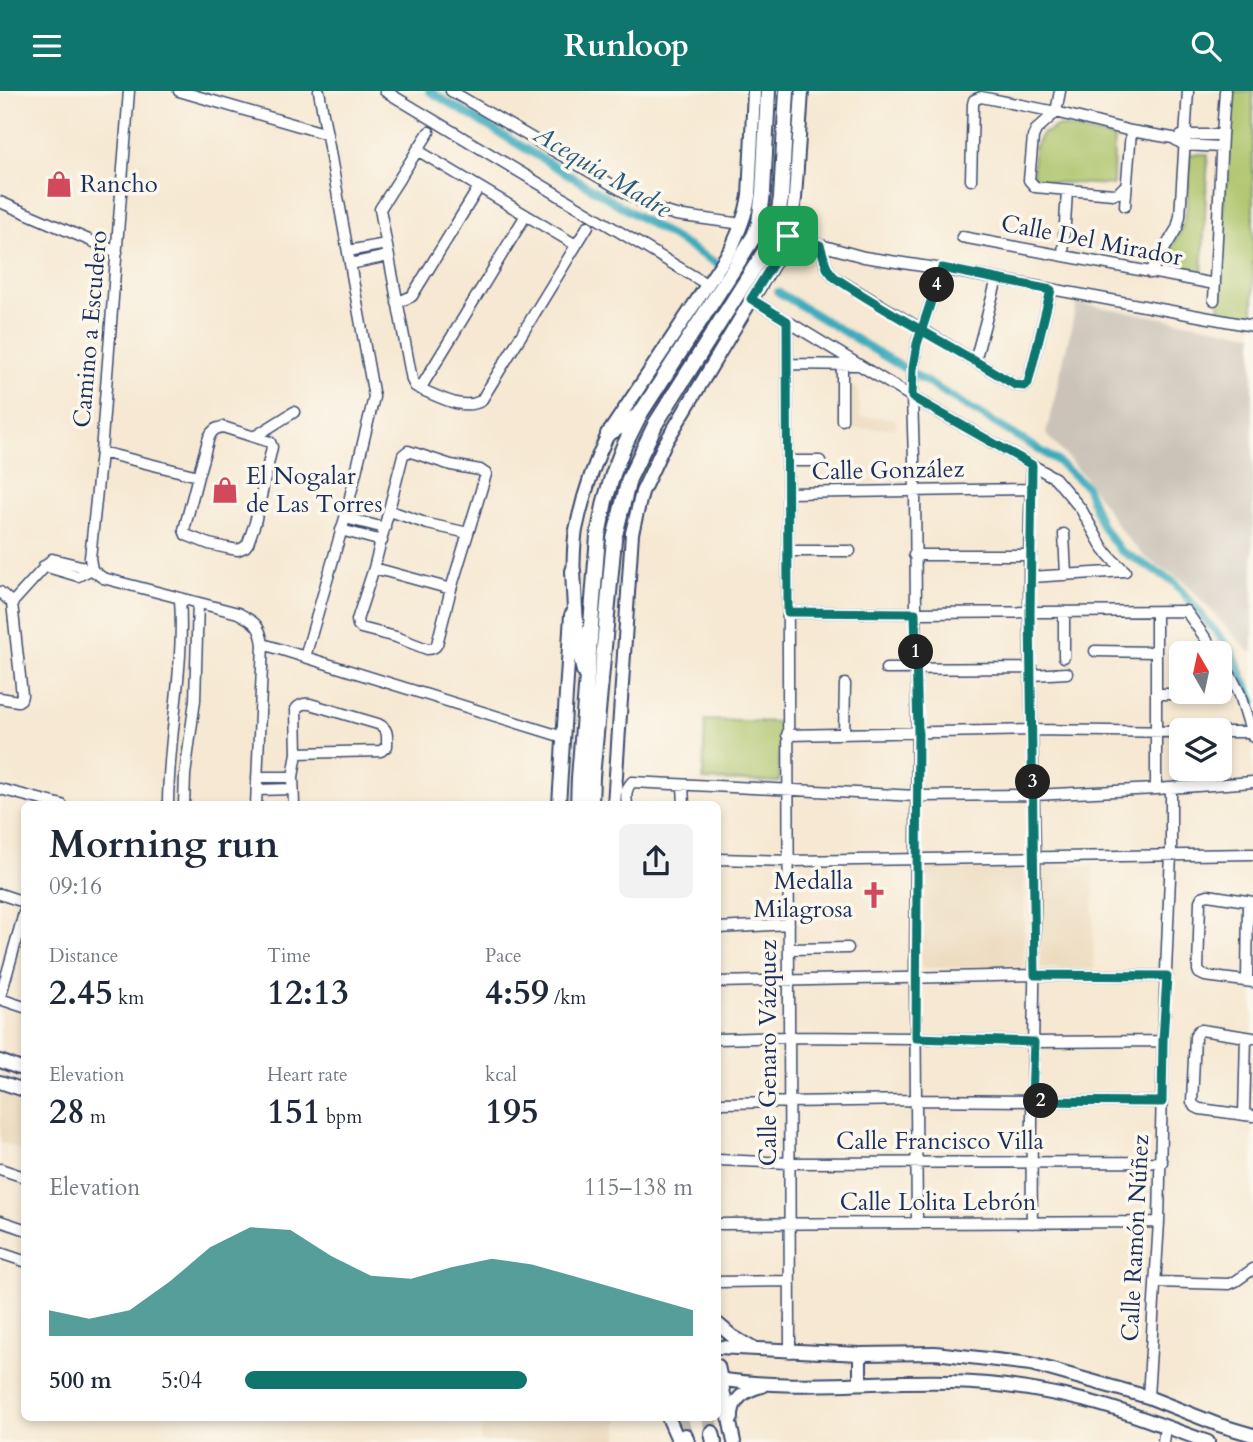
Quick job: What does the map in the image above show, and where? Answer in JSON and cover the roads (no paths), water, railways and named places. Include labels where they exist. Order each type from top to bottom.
[{"type":"highway","points":[[578,801],[598,536],[605,501],[623,448],[640,414],[754,236],[759,223],[763,193],[768,91]]},
{"type":"highway","points":[[591,801],[614,539],[629,479],[656,423],[768,246],[780,207],[786,91]]},
{"type":"highway","points":[[783,144],[792,91]]},
{"type":"highway","points":[[608,434],[640,414]]},
{"type":"highway","points":[[573,571],[578,647],[587,683]]},
{"type":"main road","points":[[559,801],[576,531],[590,474],[608,434],[731,249],[742,224],[749,196],[754,91]]},
{"type":"main road","points":[[614,801],[632,533],[638,507],[642,492],[664,445],[788,236],[794,206],[802,91]]},
{"type":"main road","points":[[0,1061],[21,1069]]},
{"type":"main road","points":[[0,1082],[21,1089]]},
{"type":"main road","points":[[721,1327],[755,1349]]},
{"type":"main road","points":[[721,1347],[860,1354],[935,1353],[1031,1364],[1148,1397],[1219,1425],[1253,1435]]},
{"type":"main road","points":[[860,1354],[860,1383]]},
{"type":"main road","points":[[721,1379],[769,1385],[950,1382],[991,1385],[1090,1402],[1208,1442]]},
{"type":"main road","points":[[733,1437],[732,1412],[739,1398],[751,1389],[769,1385]]},
{"type":"main road","points":[[721,1387],[733,1437]]},
{"type":"main road","points":[[670,1421],[682,1440]]},
{"type":"main road","points":[[675,1421],[682,1440]]},
{"type":"street","name":"Camino a Escudero","points":[[88,571],[101,451],[130,91]]},
{"type":"street","points":[[179,91],[327,134]]},
{"type":"street","points":[[305,657],[345,518],[374,397],[319,91]]},
{"type":"street","points":[[385,91],[708,285]]},
{"type":"street","points":[[451,91],[652,208],[676,215],[742,224]]},
{"type":"street","points":[[1060,91],[1056,112],[1037,129],[1033,138],[1029,180],[1035,187],[1113,194],[1126,185]]},
{"type":"street","points":[[1150,273],[1177,228],[1180,216],[1188,91]]},
{"type":"street","points":[[1214,300],[1225,91]]},
{"type":"street","points":[[971,180],[973,104],[974,100],[981,97],[1131,131],[1221,147]]},
{"type":"street","points":[[1125,206],[1131,131]]},
{"type":"street","points":[[429,132],[380,209],[412,380],[420,389],[465,405],[481,401],[587,226]]},
{"type":"street","points":[[1184,140],[1222,135]]},
{"type":"street","points":[[418,150],[576,245]]},
{"type":"street","points":[[397,303],[412,296],[480,187]]},
{"type":"street","points":[[1063,255],[1067,191]]},
{"type":"street","points":[[0,202],[117,252]]},
{"type":"street","points":[[420,389],[526,215]]},
{"type":"street","points":[[788,236],[864,257],[942,268],[1253,326]]},
{"type":"street","name":"Calle Del Mirador","points":[[962,237],[1215,284]]},
{"type":"street","points":[[348,251],[386,244]]},
{"type":"street","points":[[820,245],[827,268],[834,277],[1015,385],[1024,386],[1028,383],[1051,290]]},
{"type":"street","points":[[350,264],[388,256]]},
{"type":"street","points":[[916,1223],[918,732],[912,383],[917,344],[942,268]]},
{"type":"street","points":[[975,361],[997,279]]},
{"type":"street","points":[[751,299],[912,397],[1055,478],[1081,509],[1104,550],[1125,571],[1031,577]]},
{"type":"street","name":"Calle Genaro Vázquez","points":[[787,321],[790,1352]]},
{"type":"street","points":[[787,364],[860,365]]},
{"type":"street","points":[[842,365],[842,420]]},
{"type":"street","points":[[254,437],[294,412]]},
{"type":"street","points":[[223,428],[254,437],[270,442],[272,447],[248,544],[235,550],[186,535],[185,525],[212,431],[223,428]]},
{"type":"street","points":[[101,451],[198,476]]},
{"type":"street","points":[[411,451],[484,471],[486,474],[435,647],[427,649],[358,625],[358,616],[390,511],[405,452],[411,451]]},
{"type":"street","points":[[788,461],[820,461]]},
{"type":"street","points":[[1032,465],[1030,613],[1035,856],[1032,1223]]},
{"type":"street","name":"Calle González","points":[[788,493],[1031,489]]},
{"type":"street","points":[[390,511],[428,524],[468,533]]},
{"type":"street","points":[[345,518],[385,528]]},
{"type":"street","points":[[341,530],[382,541]]},
{"type":"street","points":[[1064,534],[1066,575]]},
{"type":"street","points":[[788,551],[850,551]]},
{"type":"street","points":[[914,555],[1031,555]]},
{"type":"street","points":[[12,603],[44,566],[78,576],[88,571],[103,578],[238,613],[253,621],[261,632],[263,644],[256,801]]},
{"type":"street","points":[[374,568],[451,589]]},
{"type":"street","points":[[0,592],[12,603],[22,695],[18,701],[0,698]]},
{"type":"street","points":[[169,801],[178,678],[180,599]]},
{"type":"street","points":[[184,801],[196,680],[198,603]]},
{"type":"street","points":[[788,612],[1186,611],[1207,641]]},
{"type":"street","points":[[1156,612],[1156,789]]},
{"type":"street","points":[[1063,613],[1064,657]]},
{"type":"street","points":[[263,644],[563,737]]},
{"type":"street","points":[[1095,651],[1156,652]]},
{"type":"street","points":[[886,669],[1068,673]]},
{"type":"street","points":[[178,678],[196,680]]},
{"type":"street","points":[[1232,678],[1252,734],[1232,733]]},
{"type":"street","points":[[844,734],[845,684]]},
{"type":"street","points":[[1156,694],[1169,694]]},
{"type":"street","points":[[294,801],[292,789],[297,753],[296,709],[303,703],[378,723],[386,728],[387,746],[381,751],[297,753]]},
{"type":"street","points":[[787,735],[1033,730],[1169,732]]},
{"type":"street","points":[[257,777],[293,776]]},
{"type":"street","points":[[627,801],[626,793],[632,782],[917,796],[1034,795],[1253,782]]},
{"type":"street","points":[[683,785],[684,801]]},
{"type":"street","name":"Calle Ramón Núñez","points":[[1148,1397],[1162,1162],[1171,788]]},
{"type":"street","points":[[0,789],[46,801]]},
{"type":"street","points":[[257,790],[292,789]]},
{"type":"street","points":[[721,859],[789,861],[1253,854]]},
{"type":"street","points":[[721,867],[730,860]]},
{"type":"street","points":[[0,894],[21,900]]},
{"type":"street","points":[[1208,895],[1251,902],[1250,982],[1199,973],[1202,897],[1208,895]]},
{"type":"street","points":[[21,924],[0,999],[21,1006]]},
{"type":"street","points":[[721,928],[789,924]]},
{"type":"street","points":[[789,949],[848,948]]},
{"type":"street","points":[[721,982],[1035,975],[1167,976]]},
{"type":"street","points":[[1198,1031],[1249,1037],[1248,1115],[1194,1106],[1195,1037],[1198,1031]]},
{"type":"street","points":[[721,1039],[788,1037],[1034,1042],[1163,1041]]},
{"type":"street","points":[[721,1103],[915,1100],[1162,1102]]},
{"type":"street","name":"Calle Francisco Villa","points":[[721,1160],[789,1163],[1162,1162]]},
{"type":"street","points":[[0,1168],[21,1176]]},
{"type":"street","points":[[0,1221],[21,1228]]},
{"type":"street","name":"Calle Lolita Lebrón","points":[[721,1224],[1159,1221]]},
{"type":"street","points":[[0,1253],[21,1260]]},
{"type":"street","points":[[1155,1282],[1229,1284],[1253,1269]]},
{"type":"street","points":[[721,1282],[789,1281]]},
{"type":"street","points":[[1163,1442],[1165,1426]]},
{"type":"waterway","name":"Acequia Madre","points":[[429,91],[719,265]]},
{"type":"waterway","name":"Acequia Madre","points":[[778,292],[1056,460],[1086,486],[1102,526],[1120,550],[1174,582],[1232,651],[1253,701]]},
{"type":"tunnel","points":[[682,1421],[685,1436]]},
{"type":"tunnel","points":[[710,1421],[712,1433]]},
{"type":"place","name":"Rancho","points":[[59,184]]},
{"type":"place","name":"El Nogalar de Las Torres","points":[[225,490]]},
{"type":"place","name":"Medalla Milagrosa","points":[[874,895]]}]
